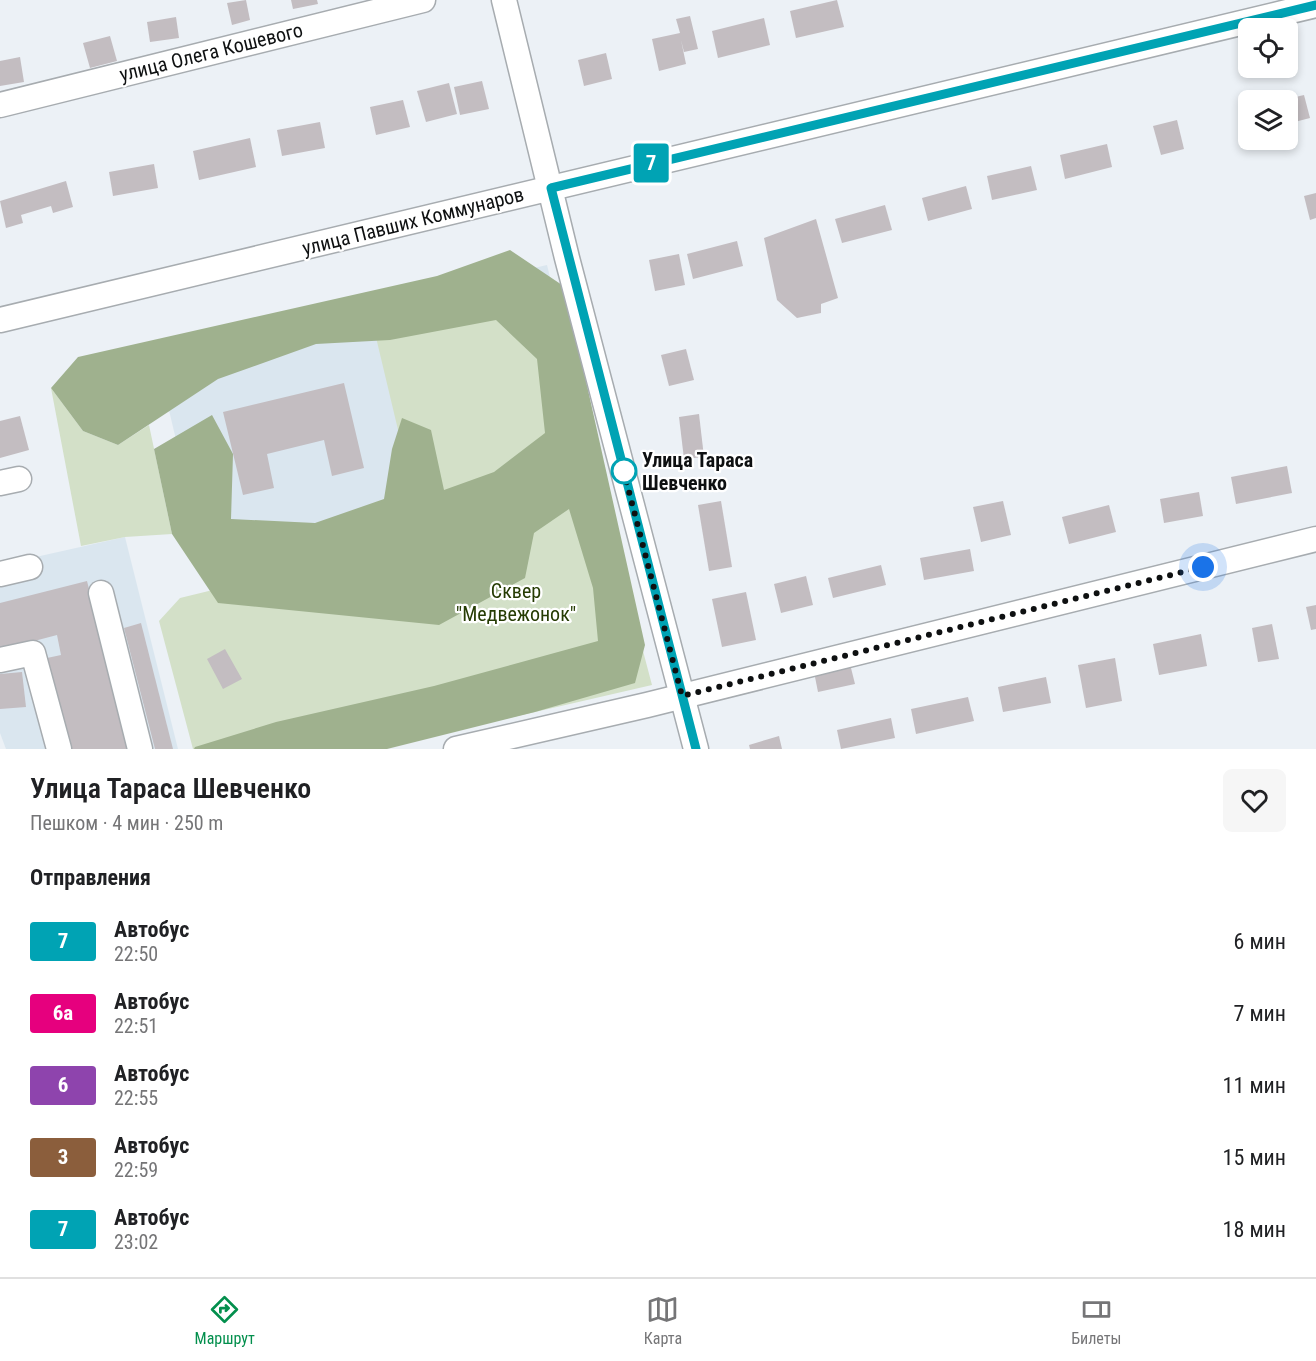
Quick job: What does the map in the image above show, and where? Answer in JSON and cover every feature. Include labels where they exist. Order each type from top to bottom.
[{"type":"street","name":"улица Олега Кошевого","points":[[0,105],[423,0]]},
{"type":"street","points":[[504,0],[696,749]]},
{"type":"street","name":"улица Павших Коммунаров","points":[[0,320],[1316,3]]},
{"type":"street","points":[[456,749],[682,696],[1316,539]]},
{"type":"street","points":[[0,574],[30,567]]},
{"type":"street","points":[[101,593],[140,749]]},
{"type":"street","points":[[0,660],[33,653],[59,749]]},
{"type":"shaded area","points":[[547,265],[602,489],[212,590],[156,356]]},
{"type":"shaded area","points":[[125,537],[178,749],[6,749],[0,733],[0,565]]},
{"type":"green space","points":[[510,250],[565,287],[645,645],[635,683],[535,712],[387,749],[194,749],[276,722],[434,686],[598,641],[593,588],[569,509],[534,533],[525,578],[439,625],[218,603],[172,534],[154,449],[212,415],[233,454],[231,519],[315,523],[384,499],[392,449],[402,418],[431,430],[444,490],[494,472],[545,433],[537,359],[496,320],[390,340],[316,344],[218,379],[118,445],[83,431],[51,388],[78,357],[437,276]]},
{"type":"green space","name":"Сквер \"Медвежонок\"","points":[[547,288],[652,685],[374,749],[193,749],[159,621],[180,598],[424,539],[374,329]]},
{"type":"green space","points":[[51,388],[83,431],[118,445],[149,425],[172,534],[125,537],[81,546]]},
{"type":"building","points":[[246,0],[250,20],[232,25],[227,3]]},
{"type":"building","points":[[291,0],[317,0],[318,4],[293,9]]},
{"type":"building","points":[[837,0],[844,27],[796,38],[790,11]]},
{"type":"building","points":[[690,16],[698,49],[684,52],[681,40],[686,64],[659,71],[652,39],[680,33],[676,19]]},
{"type":"building","points":[[176,17],[179,38],[150,42],[147,22]]},
{"type":"building","points":[[764,18],[770,45],[718,58],[712,31]]},
{"type":"building","points":[[110,36],[117,61],[90,68],[83,43]]},
{"type":"building","points":[[606,53],[612,79],[584,86],[578,60]]},
{"type":"building","points":[[20,57],[24,82],[0,86],[0,61]]},
{"type":"building","points":[[482,81],[489,109],[460,115],[454,87]]},
{"type":"building","points":[[449,83],[457,114],[426,122],[417,91]]},
{"type":"building","points":[[1304,95],[1310,118],[1298,121],[1298,96]]},
{"type":"building","points":[[403,100],[410,127],[376,135],[370,107]]},
{"type":"building","points":[[1177,120],[1184,149],[1161,155],[1153,126]]},
{"type":"building","points":[[320,122],[325,148],[282,156],[277,130]]},
{"type":"building","points":[[250,138],[256,167],[199,180],[193,151]]},
{"type":"building","points":[[1107,144],[1112,167],[1065,179],[1060,155]]},
{"type":"building","points":[[154,164],[158,188],[113,196],[109,172]]},
{"type":"building","points":[[1031,166],[1037,190],[992,200],[987,176]]},
{"type":"building","points":[[66,181],[73,207],[53,213],[51,206],[21,215],[23,223],[6,228],[0,201]]},
{"type":"building","points":[[966,186],[972,209],[928,221],[922,198]]},
{"type":"building","points":[[1316,193],[1316,218],[1310,220],[1304,196]]},
{"type":"building","points":[[885,205],[892,230],[842,243],[835,219]]},
{"type":"building","points":[[816,219],[838,298],[821,304],[821,313],[797,318],[777,300],[764,238]]},
{"type":"building","points":[[737,241],[743,266],[693,279],[687,254]]},
{"type":"building","points":[[679,254],[685,285],[655,291],[649,260]]},
{"type":"building","points":[[686,349],[694,380],[669,386],[661,355]]},
{"type":"building","points":[[344,383],[364,468],[332,476],[324,440],[267,454],[274,488],[243,495],[223,412]]},
{"type":"building","points":[[699,414],[704,457],[684,459],[679,417]]},
{"type":"building","points":[[20,416],[29,450],[0,458],[0,421]]},
{"type":"building","points":[[1287,466],[1292,493],[1236,504],[1231,477]]},
{"type":"building","points":[[1199,492],[1203,516],[1164,523],[1160,499]]},
{"type":"building","points":[[721,501],[732,567],[709,571],[698,505]]},
{"type":"building","points":[[1003,501],[1011,535],[981,542],[973,507]]},
{"type":"building","points":[[1109,505],[1116,532],[1069,544],[1062,517]]},
{"type":"building","points":[[970,549],[974,571],[924,580],[920,558]]},
{"type":"building","points":[[881,565],[886,585],[833,598],[828,578]]},
{"type":"building","points":[[806,576],[813,605],[781,613],[774,584]]},
{"type":"building","points":[[87,581],[129,749],[71,749],[47,658],[61,655],[57,635],[0,650],[0,603]]},
{"type":"building","points":[[746,592],[756,640],[722,647],[712,599]]},
{"type":"building","points":[[1316,605],[1316,629],[1311,630],[1306,607]]},
{"type":"building","points":[[141,623],[173,749],[155,749],[124,628]]},
{"type":"building","points":[[1272,624],[1279,659],[1258,662],[1252,628]]},
{"type":"building","points":[[1201,634],[1207,666],[1159,675],[1153,644]]},
{"type":"building","points":[[225,649],[242,679],[223,689],[207,659]]},
{"type":"building","points":[[1115,658],[1122,701],[1086,708],[1078,665]]},
{"type":"building","points":[[850,664],[855,684],[818,692],[814,672]]},
{"type":"building","points":[[22,672],[26,707],[0,709],[0,674]]},
{"type":"building","points":[[1046,677],[1051,703],[1003,712],[998,687]]},
{"type":"building","points":[[968,697],[974,721],[916,734],[911,709]]},
{"type":"building","points":[[891,718],[895,738],[841,749],[837,730]]},
{"type":"building","points":[[779,736],[782,749],[750,749],[749,745]]},
{"type":"bus line","name":"7","points":[[696,749],[567,258],[551,188],[1316,5]]},
{"type":"place","name":"Улица Тараса Шевченко","points":[[624,471]]},
{"type":"route","points":[[624,471],[621,461],[682,696],[1203,567]]}]
